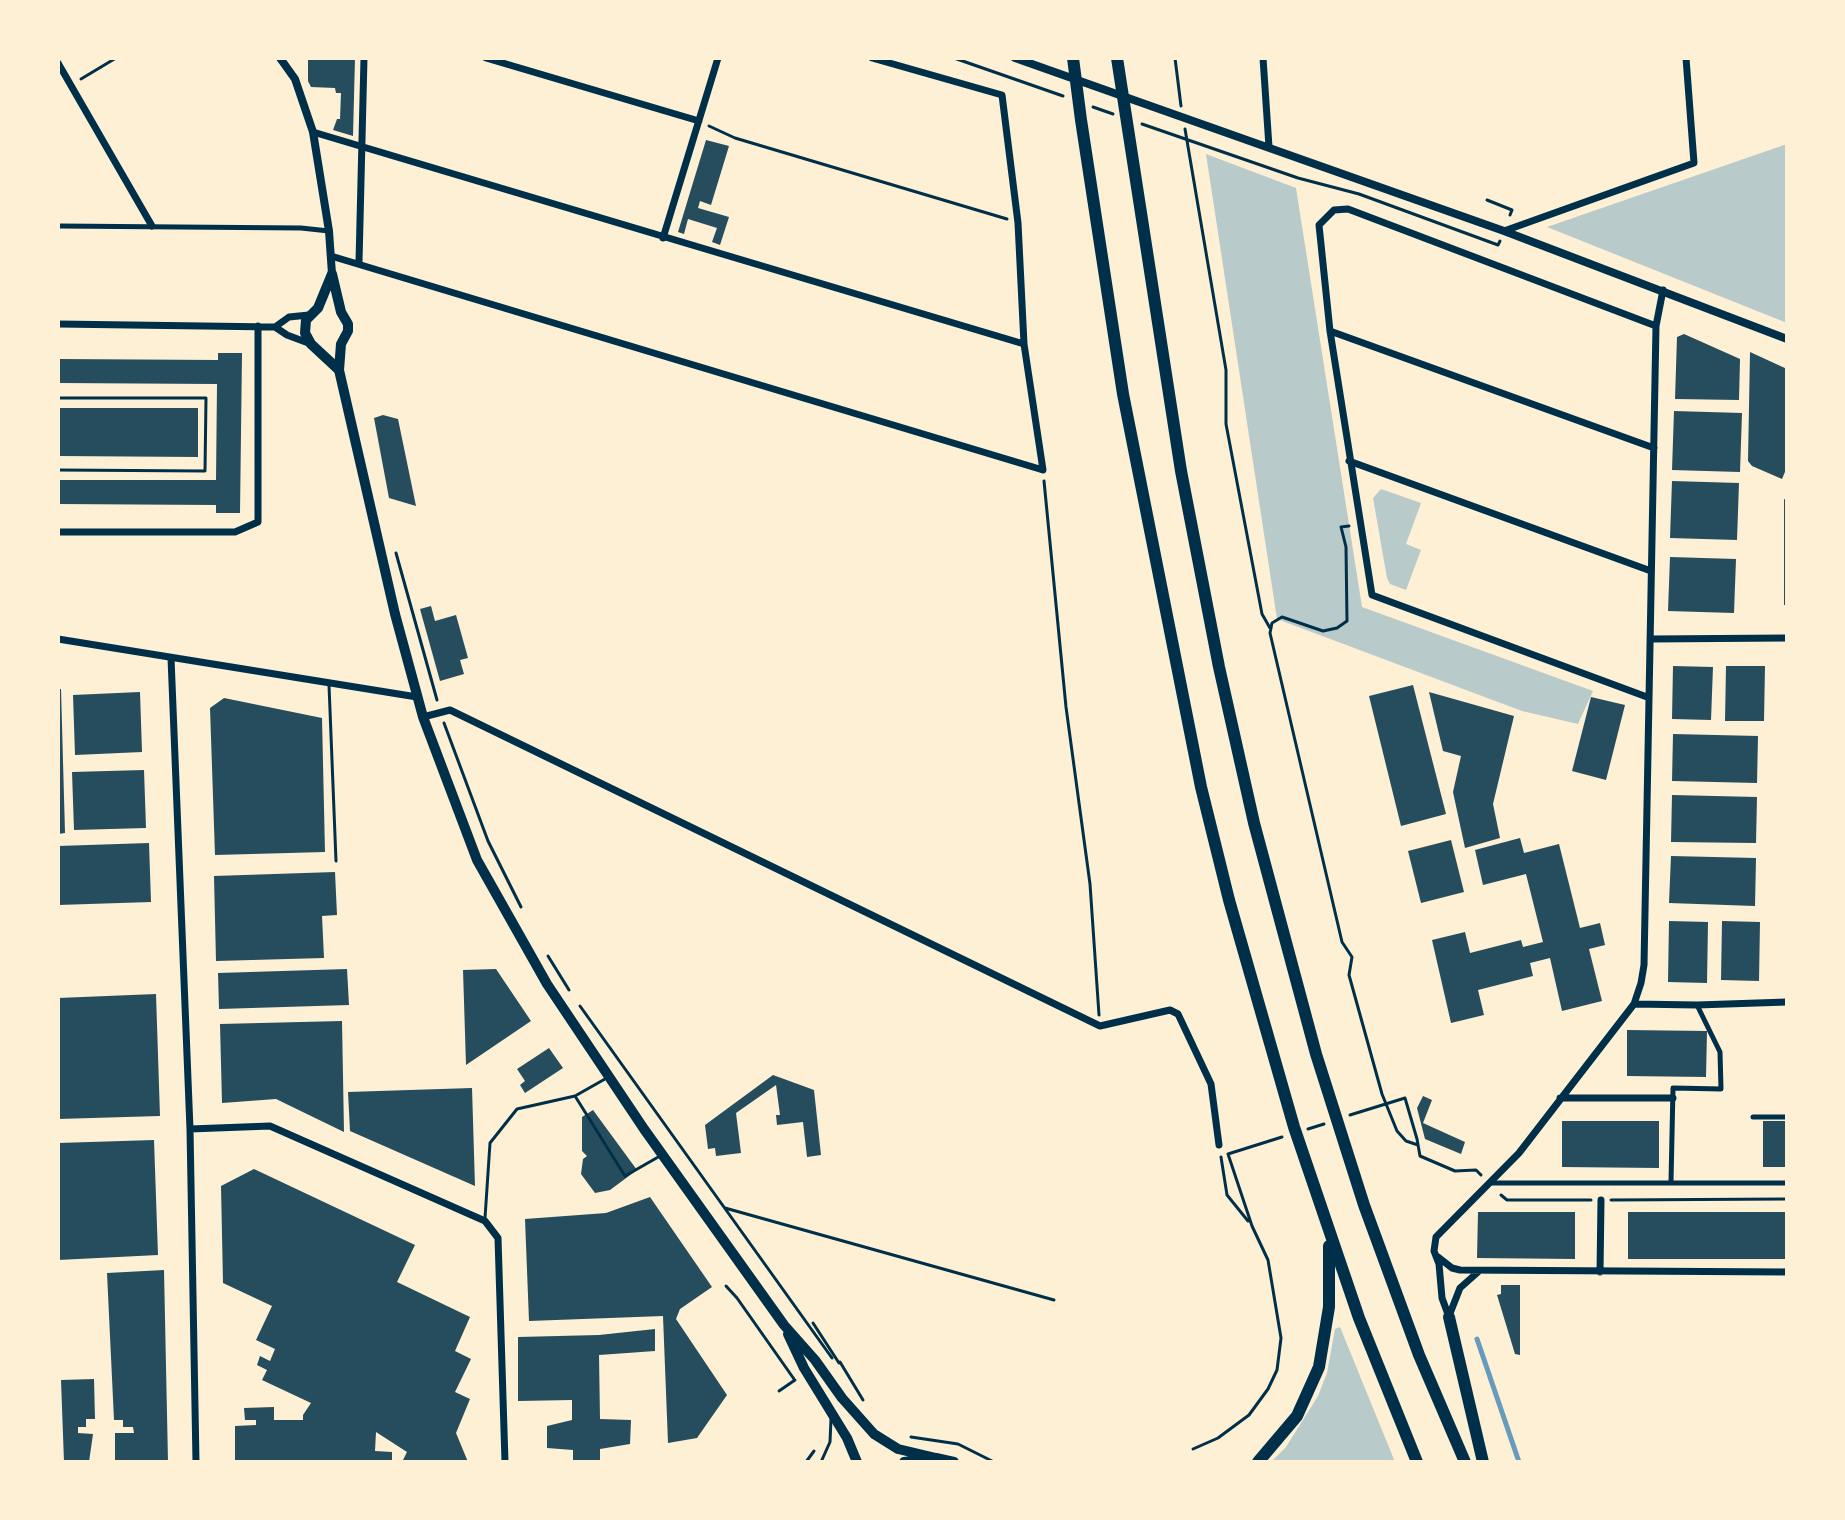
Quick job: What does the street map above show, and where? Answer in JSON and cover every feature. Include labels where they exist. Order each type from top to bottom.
[{"type":"highway","points":[[1073,58],[1123,394],[1201,787],[1261,1017],[1294,1127],[1359,1318],[1417,1462]]},
{"type":"highway","points":[[1117,58],[1181,471],[1219,667],[1254,823],[1316,1054],[1359,1190],[1419,1355],[1465,1462]]},
{"type":"highway","points":[[1258,1462],[1297,1416],[1319,1367],[1329,1307],[1329,1234]]},
{"type":"highway","points":[[1449,1317],[1483,1462]]},
{"type":"main road","points":[[332,274],[314,311],[306,320],[305,333],[339,370]]},
{"type":"main road","points":[[332,274],[341,312]]},
{"type":"main road","points":[[314,311],[330,306],[345,317],[348,331],[341,344],[339,370],[368,502],[423,717],[477,860],[547,984],[662,1155],[784,1325],[866,1426],[881,1440],[898,1449],[954,1462]]},
{"type":"main road","points":[[315,347],[331,350],[341,344]]},
{"type":"main road","points":[[784,1325],[804,1368],[828,1403],[857,1462]]},
{"type":"main road","points":[[904,1462],[936,1458]]},
{"type":"street","points":[[280,58],[295,79],[313,132],[329,231],[332,274]]},
{"type":"street","points":[[359,262],[364,58]]},
{"type":"street","points":[[486,58],[699,121]]},
{"type":"street","points":[[663,238],[718,58]]},
{"type":"street","points":[[331,256],[1043,470],[1024,344],[1018,223],[1002,95],[872,58]]},
{"type":"street","points":[[1015,58],[1504,231],[1787,339]]},
{"type":"street","points":[[1263,58],[1269,147]]},
{"type":"street","points":[[1504,231],[1694,163],[1686,58]]},
{"type":"street","points":[[58,63],[152,226]]},
{"type":"street","points":[[313,132],[1024,344]]},
{"type":"street","points":[[1647,697],[1372,595],[1330,331],[1319,225],[1334,210],[1348,209],[1656,326]]},
{"type":"street","points":[[58,226],[329,231]]},
{"type":"street","points":[[1449,1317],[1442,1298],[1441,1270],[1434,1246],[1438,1235],[1519,1153],[1634,1004],[1644,965],[1656,326],[1663,290]]},
{"type":"street","points":[[275,327],[289,317],[314,311]]},
{"type":"street","points":[[58,324],[275,327],[315,347]]},
{"type":"street","points":[[58,532],[235,532],[258,522],[258,326]]},
{"type":"street","points":[[1330,331],[1654,448]]},
{"type":"street","points":[[1349,461],[1651,571]]},
{"type":"street","points":[[1650,639],[1787,638]]},
{"type":"street","points":[[58,639],[417,697]]},
{"type":"street","points":[[171,658],[190,1129],[196,1462]]},
{"type":"street","points":[[423,717],[450,710],[1100,1026],[1170,1010],[1178,1014],[1211,1084],[1219,1145]]},
{"type":"street","points":[[1634,1004],[1787,1002]]},
{"type":"street","points":[[1671,1183],[1673,1088],[1721,1089],[1720,1052],[1697,1005]]},
{"type":"street","points":[[1560,1098],[1673,1098]]},
{"type":"street","points":[[1753,1117],[1787,1117]]},
{"type":"street","points":[[190,1129],[270,1126],[485,1221],[498,1238],[505,1462]]},
{"type":"street","points":[[1489,1183],[1787,1183]]},
{"type":"street","points":[[1600,1272],[1601,1200]]},
{"type":"street","points":[[1436,1256],[1452,1268],[1480,1270],[1787,1272]]},
{"type":"street","points":[[1449,1317],[1451,1304],[1460,1288],[1480,1270]]},
{"type":"lane","points":[[329,683],[336,861]]},
{"type":"lane","points":[[485,1221],[490,1143],[517,1109],[575,1096],[609,1077]]},
{"type":"lane","points":[[575,1096],[625,1176],[662,1155]]},
{"type":"lane","points":[[821,1462],[831,1434],[828,1403]]},
{"type":"path","points":[[71,85],[116,58]]},
{"type":"path","points":[[954,58],[977,66]]},
{"type":"path","points":[[1175,58],[1189,159],[1226,370],[1226,424],[1262,614],[1270,628],[1282,694],[1342,945],[1352,957],[1349,975],[1382,1094],[1397,1131],[1406,1141],[1418,1145]]},
{"type":"path","points":[[699,121],[735,138],[1018,223]]},
{"type":"path","points":[[58,398],[206,398],[205,471],[58,470]]},
{"type":"path","points":[[1043,470],[1066,707],[1090,884],[1100,1026]]},
{"type":"path","points":[[1270,628],[1274,621],[1283,617],[1323,631],[1337,628],[1347,621],[1346,547],[1341,527],[1360,524]]},
{"type":"path","points":[[395,550],[448,739],[488,841],[523,912]]},
{"type":"path","points":[[544,949],[572,995],[840,1370],[828,1378]]},
{"type":"path","points":[[1346,1117],[1405,1098],[1420,1156],[1455,1171],[1476,1170],[1507,1200],[1787,1199]]},
{"type":"path","points":[[1302,1131],[1331,1121]]},
{"type":"path","points":[[1193,1449],[1218,1438],[1249,1415],[1268,1389],[1280,1362],[1281,1338],[1268,1260],[1252,1226],[1228,1154],[1287,1135]]},
{"type":"path","points":[[1219,1145],[1227,1195],[1252,1226]]},
{"type":"path","points":[[694,1199],[1054,1300]]},
{"type":"path","points":[[726,1286],[800,1389]]},
{"type":"path","points":[[840,1362],[864,1401]]},
{"type":"path","points":[[779,1391],[795,1380]]},
{"type":"path","points":[[898,1435],[958,1444],[994,1462]]},
{"type":"path","points":[[811,1462],[820,1445]]},
{"type":"shaded area","points":[[1787,144],[1787,323],[1547,227]]},
{"type":"shaded area","points":[[1206,154],[1296,188],[1362,607],[1593,691],[1578,724],[1522,711],[1277,619]]},
{"type":"shaded area","points":[[1381,489],[1421,503],[1406,544],[1421,550],[1406,590],[1390,584],[1387,578],[1373,498]]},
{"type":"shaded area","points":[[1340,1327],[1395,1462],[1271,1462],[1286,1447],[1318,1396],[1327,1373],[1335,1329]]},
{"type":"building","points":[[308,58],[355,58],[353,136],[333,130],[337,119],[340,119],[341,93],[336,93],[335,88],[311,87]]},
{"type":"building","points":[[706,140],[729,146],[711,205],[700,201],[698,208],[729,217],[720,245],[712,242],[717,228],[688,219],[684,234],[678,232]]},
{"type":"building","points":[[1684,334],[1740,359],[1739,400],[1675,399],[1677,337]]},
{"type":"building","points":[[1750,352],[1787,369],[1787,467],[1782,479],[1752,466],[1748,461]]},
{"type":"building","points":[[218,353],[242,353],[240,513],[216,513],[216,505],[58,504],[58,480],[216,480],[217,384],[58,383],[58,359],[218,360]]},
{"type":"building","points":[[58,408],[198,408],[198,457],[58,456]]},
{"type":"building","points":[[1674,411],[1742,413],[1740,472],[1672,470]]},
{"type":"building","points":[[383,415],[398,419],[416,506],[389,498],[374,418]]},
{"type":"building","points":[[1672,481],[1739,483],[1737,540],[1670,538]]},
{"type":"building","points":[[1784,499],[1787,500],[1787,605],[1784,605]]},
{"type":"building","points":[[1670,557],[1736,559],[1734,613],[1668,611]]},
{"type":"building","points":[[431,606],[435,621],[456,615],[468,658],[460,660],[464,674],[440,681],[420,609]]},
{"type":"building","points":[[1673,666],[1713,667],[1711,720],[1672,719]]},
{"type":"building","points":[[1726,666],[1765,666],[1764,721],[1725,721]]},
{"type":"building","points":[[1413,685],[1446,814],[1401,826],[1369,696]]},
{"type":"building","points":[[58,689],[61,689],[65,833],[58,834]]},
{"type":"building","points":[[140,692],[142,752],[75,755],[73,695]]},
{"type":"building","points":[[1429,692],[1514,716],[1493,804],[1500,838],[1465,848],[1453,792],[1461,756],[1443,751]]},
{"type":"building","points":[[1591,697],[1625,705],[1606,780],[1572,771]]},
{"type":"building","points":[[224,698],[322,718],[325,852],[215,855],[210,708]]},
{"type":"building","points":[[1673,734],[1758,736],[1757,783],[1672,781]]},
{"type":"building","points":[[144,770],[146,828],[74,830],[72,772]]},
{"type":"building","points":[[1672,795],[1757,797],[1756,843],[1671,842]]},
{"type":"building","points":[[1520,838],[1524,853],[1559,844],[1580,928],[1600,923],[1605,945],[1589,949],[1602,1001],[1562,1011],[1550,958],[1530,963],[1533,976],[1478,990],[1484,1015],[1451,1023],[1432,940],[1465,932],[1470,953],[1521,940],[1523,947],[1543,942],[1526,874],[1483,885],[1475,850]]},
{"type":"building","points":[[1451,840],[1464,892],[1421,903],[1408,851]]},
{"type":"building","points":[[149,843],[151,902],[58,905],[58,846]]},
{"type":"building","points":[[1671,856],[1756,858],[1755,906],[1669,903]]},
{"type":"building","points":[[335,872],[337,915],[322,916],[324,958],[216,961],[214,876]]},
{"type":"building","points":[[1669,921],[1708,922],[1707,983],[1668,982]]},
{"type":"building","points":[[1722,921],[1760,922],[1759,981],[1721,980]]},
{"type":"building","points":[[347,969],[349,1005],[219,1009],[218,973]]},
{"type":"building","points":[[496,969],[531,1021],[466,1065],[463,970]]},
{"type":"building","points":[[156,994],[160,1116],[58,1119],[58,998]]},
{"type":"building","points":[[342,1021],[344,1132],[276,1099],[222,1103],[220,1024]]},
{"type":"building","points":[[1627,1030],[1707,1031],[1706,1077],[1627,1076]]},
{"type":"building","points":[[549,1048],[563,1068],[525,1093],[520,1085],[525,1081],[517,1069]]},
{"type":"building","points":[[773,1075],[814,1090],[821,1155],[807,1157],[803,1122],[777,1125],[776,1115],[780,1115],[776,1085],[736,1113],[741,1153],[716,1156],[715,1148],[708,1149],[705,1125]]},
{"type":"building","points":[[472,1088],[475,1186],[350,1131],[348,1092]]},
{"type":"building","points":[[1423,1096],[1432,1100],[1423,1123],[1465,1142],[1461,1154],[1425,1139],[1417,1108]]},
{"type":"building","points":[[593,1110],[637,1170],[610,1190],[595,1193],[581,1174],[583,1159],[587,1156],[582,1151],[582,1117]]},
{"type":"building","points":[[1562,1121],[1659,1121],[1659,1168],[1562,1167]]},
{"type":"building","points":[[1763,1121],[1787,1121],[1787,1167],[1763,1167]]},
{"type":"building","points":[[154,1140],[158,1255],[58,1260],[58,1143]]},
{"type":"building","points":[[254,1169],[415,1245],[397,1282],[470,1317],[455,1351],[471,1359],[455,1392],[470,1399],[456,1433],[468,1462],[402,1462],[407,1452],[376,1432],[375,1451],[392,1452],[392,1462],[235,1462],[235,1426],[256,1425],[256,1420],[245,1420],[244,1408],[274,1407],[274,1420],[303,1420],[311,1403],[262,1380],[267,1370],[257,1365],[260,1356],[270,1361],[275,1349],[256,1340],[272,1306],[223,1283],[221,1186]]},
{"type":"building","points":[[650,1197],[712,1287],[680,1309],[676,1319],[727,1395],[697,1438],[668,1443],[663,1316],[529,1321],[525,1219],[606,1213]]},
{"type":"building","points":[[1478,1212],[1575,1212],[1575,1259],[1477,1258]]},
{"type":"building","points":[[1628,1212],[1787,1212],[1787,1259],[1628,1259]]},
{"type":"building","points":[[164,1270],[168,1462],[115,1462],[115,1433],[134,1433],[133,1427],[123,1427],[123,1420],[114,1420],[107,1273]]},
{"type":"building","points":[[1501,1285],[1520,1285],[1520,1355],[1515,1354],[1497,1295],[1501,1294]]},
{"type":"building","points":[[655,1329],[655,1351],[599,1355],[600,1419],[631,1420],[630,1444],[600,1449],[600,1462],[573,1462],[573,1450],[547,1448],[547,1426],[572,1420],[572,1400],[518,1401],[518,1337],[599,1335]]},
{"type":"building","points":[[94,1379],[95,1419],[86,1419],[86,1427],[78,1427],[78,1433],[93,1434],[89,1462],[64,1462],[61,1380]]},
{"type":"waterway","points":[[1477,1339],[1519,1462]]}]
